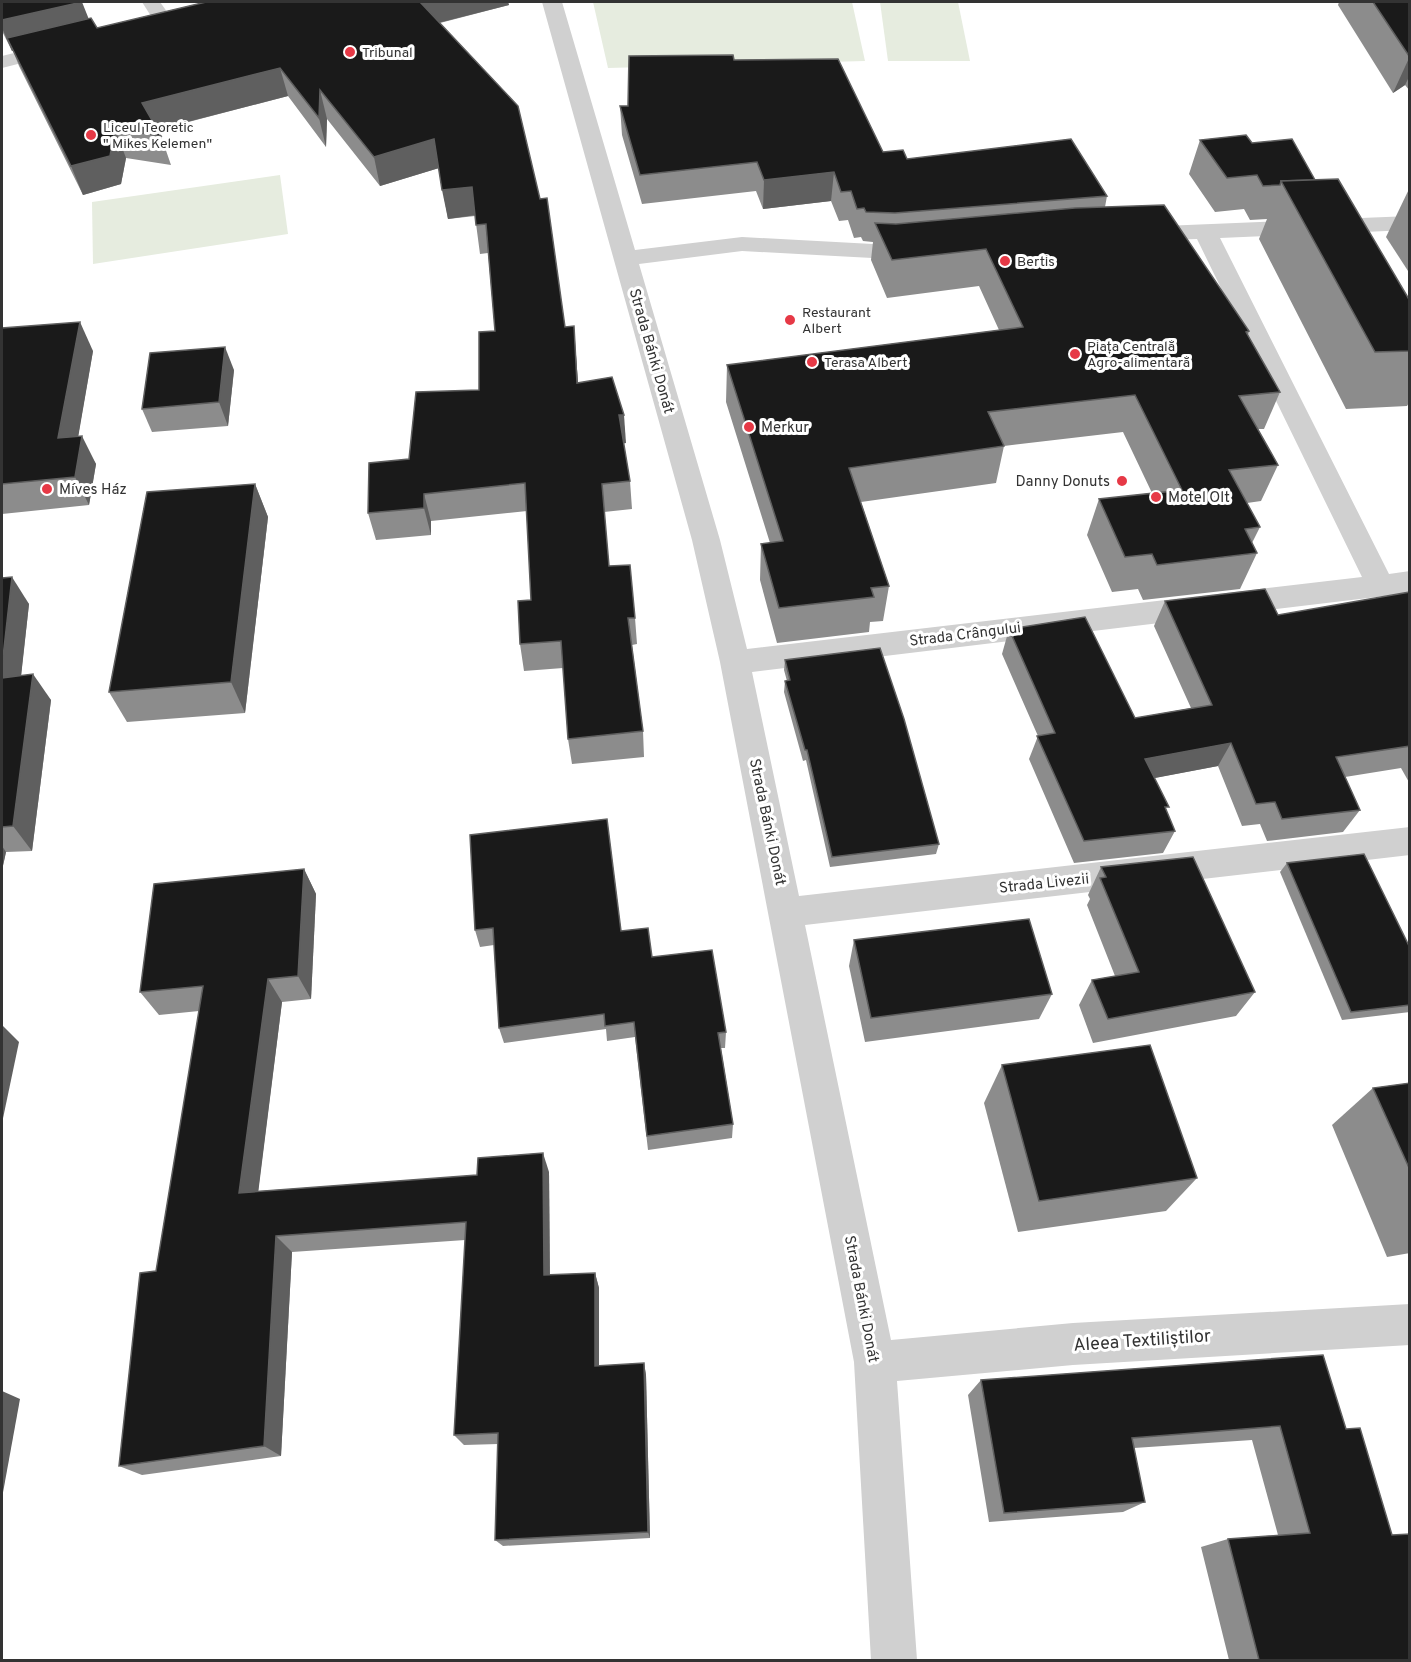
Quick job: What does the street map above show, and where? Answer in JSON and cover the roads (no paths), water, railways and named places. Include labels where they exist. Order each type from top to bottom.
[{"type":"street","points":[[151,2],[165,23]]},
{"type":"street","name":"Strada Bánki Donát","points":[[552,2],[706,540],[735,662],[787,912],[874,1362],[894,1660]]},
{"type":"street","points":[[142,28],[187,17]]},
{"type":"street","points":[[2,62],[75,44]]},
{"type":"street","points":[[1112,235],[1410,223]]},
{"type":"street","points":[[1205,232],[1380,584]]},
{"type":"street","points":[[626,258],[742,244],[891,252],[938,248]]},
{"type":"street","name":"Strada Crângului","points":[[735,662],[1410,582]]},
{"type":"street","name":"Strada Livezii","points":[[787,912],[1410,842]]},
{"type":"street","name":"Aleea Textiliștilor","points":[[874,1362],[1073,1344],[1410,1324]]},
{"type":"place","name":"Tribunal","points":[[350,52]]},
{"type":"place","name":"Liceul Teoretic \" Mikes Kelemen\"","points":[[91,135]]},
{"type":"place","name":"Bertis","points":[[1005,261]]},
{"type":"place","name":"Restaurant Albert","points":[[790,320]]},
{"type":"place","name":"Piața Centrală Agro-alimentară","points":[[1075,354]]},
{"type":"place","name":"Terasa Albert","points":[[812,362]]},
{"type":"place","name":"Merkur","points":[[749,427]]},
{"type":"place","name":"Danny Donuts","points":[[1122,481]]},
{"type":"place","name":"Míves Ház","points":[[47,489]]},
{"type":"place","name":"Motel Olt","points":[[1156,497]]}]
